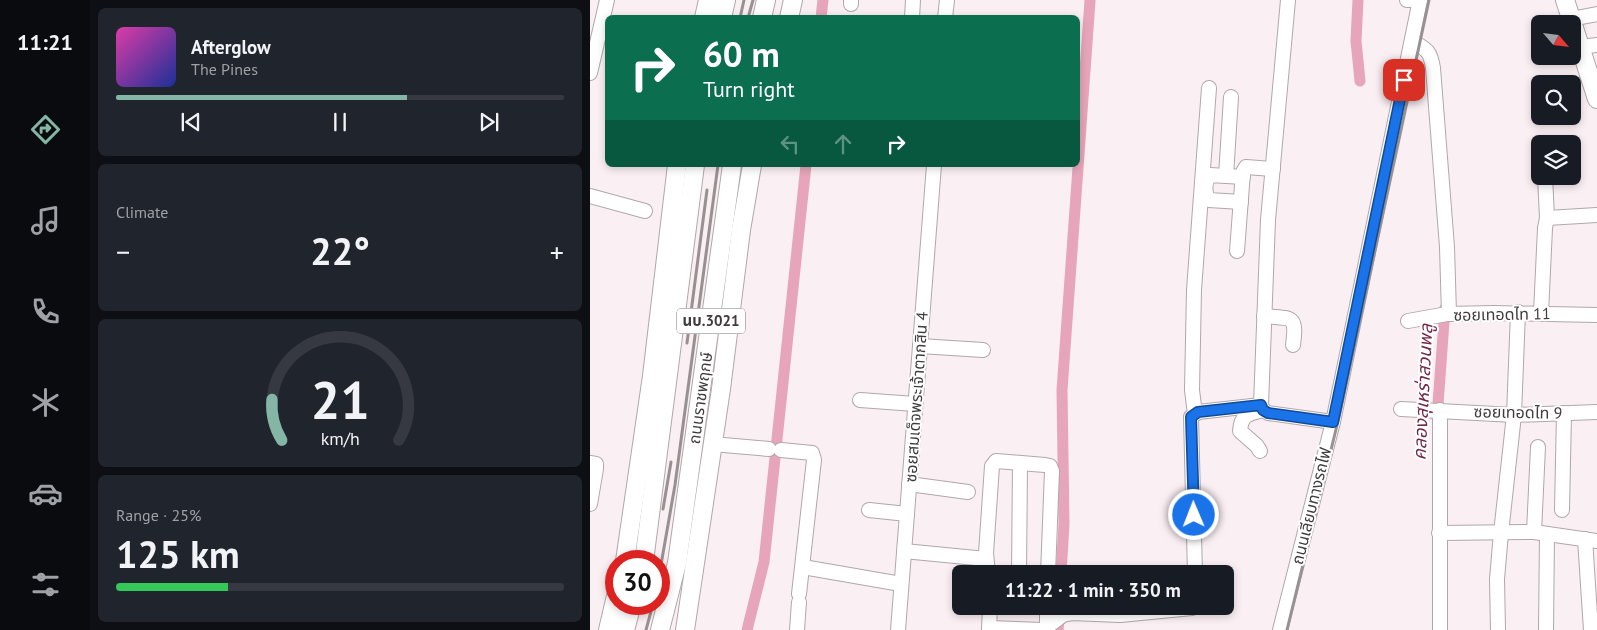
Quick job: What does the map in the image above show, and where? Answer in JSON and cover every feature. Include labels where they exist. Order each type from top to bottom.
[{"type":"main road","points":[[723,15],[726,0]]},
{"type":"main road","points":[[763,15],[766,0]]},
{"type":"main road","points":[[780,15],[783,0]]},
{"type":"main road","points":[[789,15],[793,0]]},
{"type":"main road","points":[[1565,0],[1570,15]]},
{"type":"main road","points":[[1581,34],[1589,46],[1597,99]]},
{"type":"main road","name":"นบ.3021","points":[[627,550],[652,376],[677,167]]},
{"type":"main road","name":"นบ.3021","points":[[645,550],[695,167]]},
{"type":"main road","name":"ถนนราชพฤกษ์","points":[[660,630],[678,563],[732,167]]},
{"type":"main road","name":"ถนนราชพฤกษ์","points":[[687,622],[741,230],[752,167]]},
{"type":"main road","points":[[612,630],[614,615]]},
{"type":"main road","points":[[612,630],[624,615]]},
{"type":"main road","points":[[678,630],[687,622]]},
{"type":"street","points":[[591,67],[597,14],[607,0]]},
{"type":"street","points":[[912,15],[913,0]]},
{"type":"street","points":[[945,15],[947,0]]},
{"type":"street","points":[[1262,408],[1268,220],[1288,0]]},
{"type":"street","points":[[1407,0],[1420,0]]},
{"type":"street","name":"ถนนเลียบทางรถไฟ","points":[[1280,630],[1333,422],[1420,0]]},
{"type":"street","points":[[1581,16],[1597,14]]},
{"type":"street","points":[[1412,42],[1428,50],[1433,68],[1447,247],[1446,315]]},
{"type":"street","points":[[1195,414],[1192,390],[1194,290],[1209,88]]},
{"type":"street","points":[[1226,176],[1231,97]]},
{"type":"street","name":"ซอยสมเด็จพระเจ้าตากสิน 4","points":[[898,630],[934,167]]},
{"type":"street","points":[[1237,252],[1242,177],[1246,167],[1273,169]]},
{"type":"street","points":[[1241,202],[1209,200],[1206,196],[1206,185],[1210,175],[1242,177]]},
{"type":"street","points":[[1541,313],[1544,228],[1548,218],[1546,185]]},
{"type":"street","points":[[590,196],[645,211]]},
{"type":"street","points":[[1548,218],[1597,215]]},
{"type":"street","points":[[1498,630],[1497,579],[1514,415],[1518,312]]},
{"type":"street","name":"ซอยเทอดไท 11","points":[[1408,321],[1446,315],[1518,312],[1597,314]]},
{"type":"street","points":[[1264,316],[1289,319],[1294,322],[1296,326],[1293,345]]},
{"type":"street","points":[[920,346],[983,350]]},
{"type":"street","points":[[860,400],[915,404]]},
{"type":"street","points":[[1260,451],[1240,431],[1241,422],[1247,414],[1262,408]]},
{"type":"street","points":[[1195,565],[1191,417],[1198,412],[1262,408],[1268,413],[1333,422]]},
{"type":"street","name":"ซอยเทอดไท 9","points":[[1401,409],[1514,415],[1597,412]]},
{"type":"street","points":[[1438,410],[1440,630]]},
{"type":"street","points":[[1562,510],[1564,413]]},
{"type":"street","points":[[712,444],[812,453],[814,460],[797,630]]},
{"type":"street","points":[[1538,446],[1540,533],[1546,630]]},
{"type":"street","points":[[987,565],[992,466],[996,461],[1050,466],[1052,471],[1048,565]]},
{"type":"street","points":[[590,462],[596,464],[590,504]]},
{"type":"street","points":[[1019,565],[1020,463]]},
{"type":"street","points":[[909,484],[968,492]]},
{"type":"street","points":[[869,510],[907,514]]},
{"type":"street","points":[[1440,533],[1540,533],[1591,540],[1594,614],[1592,630]]},
{"type":"street","points":[[904,551],[986,559]]},
{"type":"street","points":[[803,567],[901,584]]},
{"type":"street","points":[[990,615],[989,629],[1043,630],[1053,623],[1127,615]]},
{"type":"waterway","points":[[821,15],[823,0]]},
{"type":"waterway","points":[[1358,0],[1356,41],[1360,81]]},
{"type":"waterway","points":[[1080,140],[1090,1]]},
{"type":"waterway","points":[[747,630],[764,562],[806,167]]},
{"type":"waterway","points":[[1062,565],[1064,524],[1062,390],[1078,167]]},
{"type":"waterway","name":"คลองสุเหร่าสวนพลู","points":[[1437,418],[1445,308]]},
{"type":"waterway","points":[[1058,630],[1059,615]]},
{"type":"railway","points":[[741,15],[744,0]]},
{"type":"railway","points":[[749,15],[753,0]]},
{"type":"railway","points":[[1287,630],[1340,413],[1429,0]]},
{"type":"railway","points":[[664,550],[675,485],[718,167]]},
{"type":"railway","points":[[687,343],[707,190]]},
{"type":"railway","points":[[663,509],[671,462]]},
{"type":"railway","points":[[646,630],[650,615]]},
{"type":"route","points":[[1194,515],[1191,417],[1195,414],[1198,412],[1261,405],[1263,410],[1268,413],[1333,422],[1404,80]]}]
